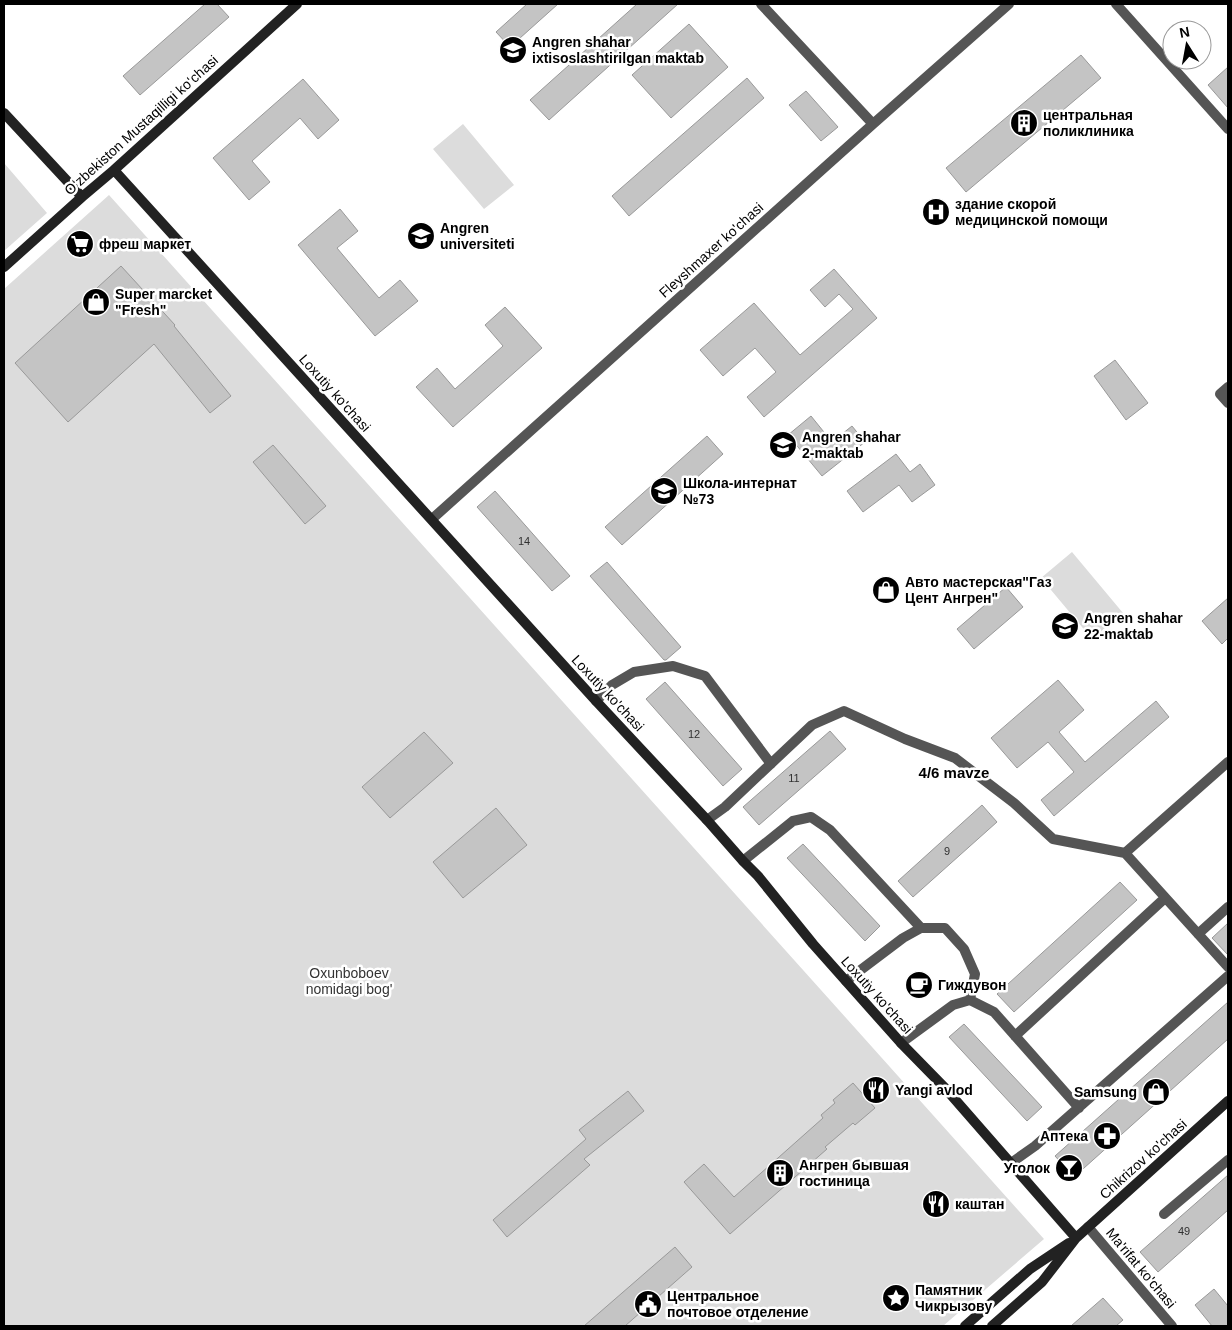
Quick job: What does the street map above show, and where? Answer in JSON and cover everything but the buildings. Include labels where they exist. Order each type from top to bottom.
[{"type":"street","name":"O‘zbekiston Mustaqilligi ko‘chasi","points":[[4,267],[297,4]]},
{"type":"street","points":[[760,4],[873,124]]},
{"type":"street","name":"Fleyshmaxer ko'chasi","points":[[432,519],[1009,4]]},
{"type":"street","points":[[1116,4],[1228,129]]},
{"type":"street","points":[[4,113],[82,197]]},
{"type":"street","name":"Loxutiy ko'chasi","points":[[114,170],[596,701],[758,876],[813,944],[901,1043],[945,1088],[1076,1238]]},
{"type":"street","points":[[1228,387],[1220,394],[1228,403]]},
{"type":"street","points":[[596,701],[612,685],[634,672],[674,666],[705,676],[772,764]]},
{"type":"street","points":[[707,820],[725,807],[812,725],[844,711],[955,758],[1014,803],[1053,839],[1125,853],[1228,967]]},
{"type":"street","points":[[1125,853],[1228,762]]},
{"type":"street","points":[[743,861],[794,822],[811,817],[830,830],[921,928]]},
{"type":"street","points":[[1015,1036],[1165,898]]},
{"type":"street","points":[[1198,934],[1228,907]]},
{"type":"street","points":[[846,981],[903,938],[921,928],[945,928],[964,949],[975,974],[970,1000]]},
{"type":"street","points":[[1011,1163],[1035,1146],[1228,976]]},
{"type":"street","points":[[901,1043],[953,1005],[970,1000],[994,1012],[1079,1108]]},
{"type":"street","name":"Chikrizov ko'chasi","points":[[965,1326],[1030,1269],[1076,1238],[1228,1101]]},
{"type":"street","points":[[1164,1214],[1228,1160]]},
{"type":"street","name":"Ma'rifat ko'chasi","points":[[1088,1227],[1172,1326]]},
{"type":"street","name":"Chikrizov ko'chasi","points":[[992,1326],[1042,1282],[1076,1238]]},
{"type":"green space","points":[[463,124],[514,185],[484,209],[433,149]]},
{"type":"green space","points":[[4,163],[47,213],[4,251]]},
{"type":"green space","name":"Oxunboboev nomidagi bog'","points":[[109,195],[1044,1239],[943,1326],[4,1326],[4,289]]},
{"type":"green space","points":[[1072,552],[1123,613],[1092,639],[1041,578]]},
{"type":"place","name":"Angren shahar ixtisoslashtirilgan maktab","points":[[513,50]]},
{"type":"place","name":"центральная поликлиника","points":[[1024,123]]},
{"type":"place","name":"здание скорой медицинской помощи","points":[[936,212]]},
{"type":"place","name":"Angren universiteti","points":[[421,236]]},
{"type":"place","name":"фреш маркет","points":[[80,244]]},
{"type":"place","name":"Super marcket \"Fresh\"","points":[[96,302]]},
{"type":"place","name":"Angren shahar 2-maktab","points":[[783,445]]},
{"type":"place","name":"Школа-интернат №73","points":[[664,491]]},
{"type":"place","name":"Авто мастерская\"Газ Цент Ангрен\"","points":[[886,590]]},
{"type":"place","name":"Angren shahar 22-maktab","points":[[1065,626]]},
{"type":"place","name":"Гиждувон","points":[[919,985]]},
{"type":"place","name":"Yangi avlod","points":[[876,1090]]},
{"type":"place","name":"Samsung","points":[[1156,1092]]},
{"type":"place","name":"Аптека","points":[[1107,1136]]},
{"type":"place","name":"Уголок","points":[[1069,1168]]},
{"type":"place","name":"Ангрен бывшая гостиница","points":[[780,1173]]},
{"type":"place","name":"каштан","points":[[936,1204]]},
{"type":"place","name":"Памятник Чикрызову","points":[[896,1298]]},
{"type":"place","name":"Центральное почтовое отделение","points":[[648,1304]]},
{"type":"district","name":"4/6 mavze","points":[[954,772]]}]
